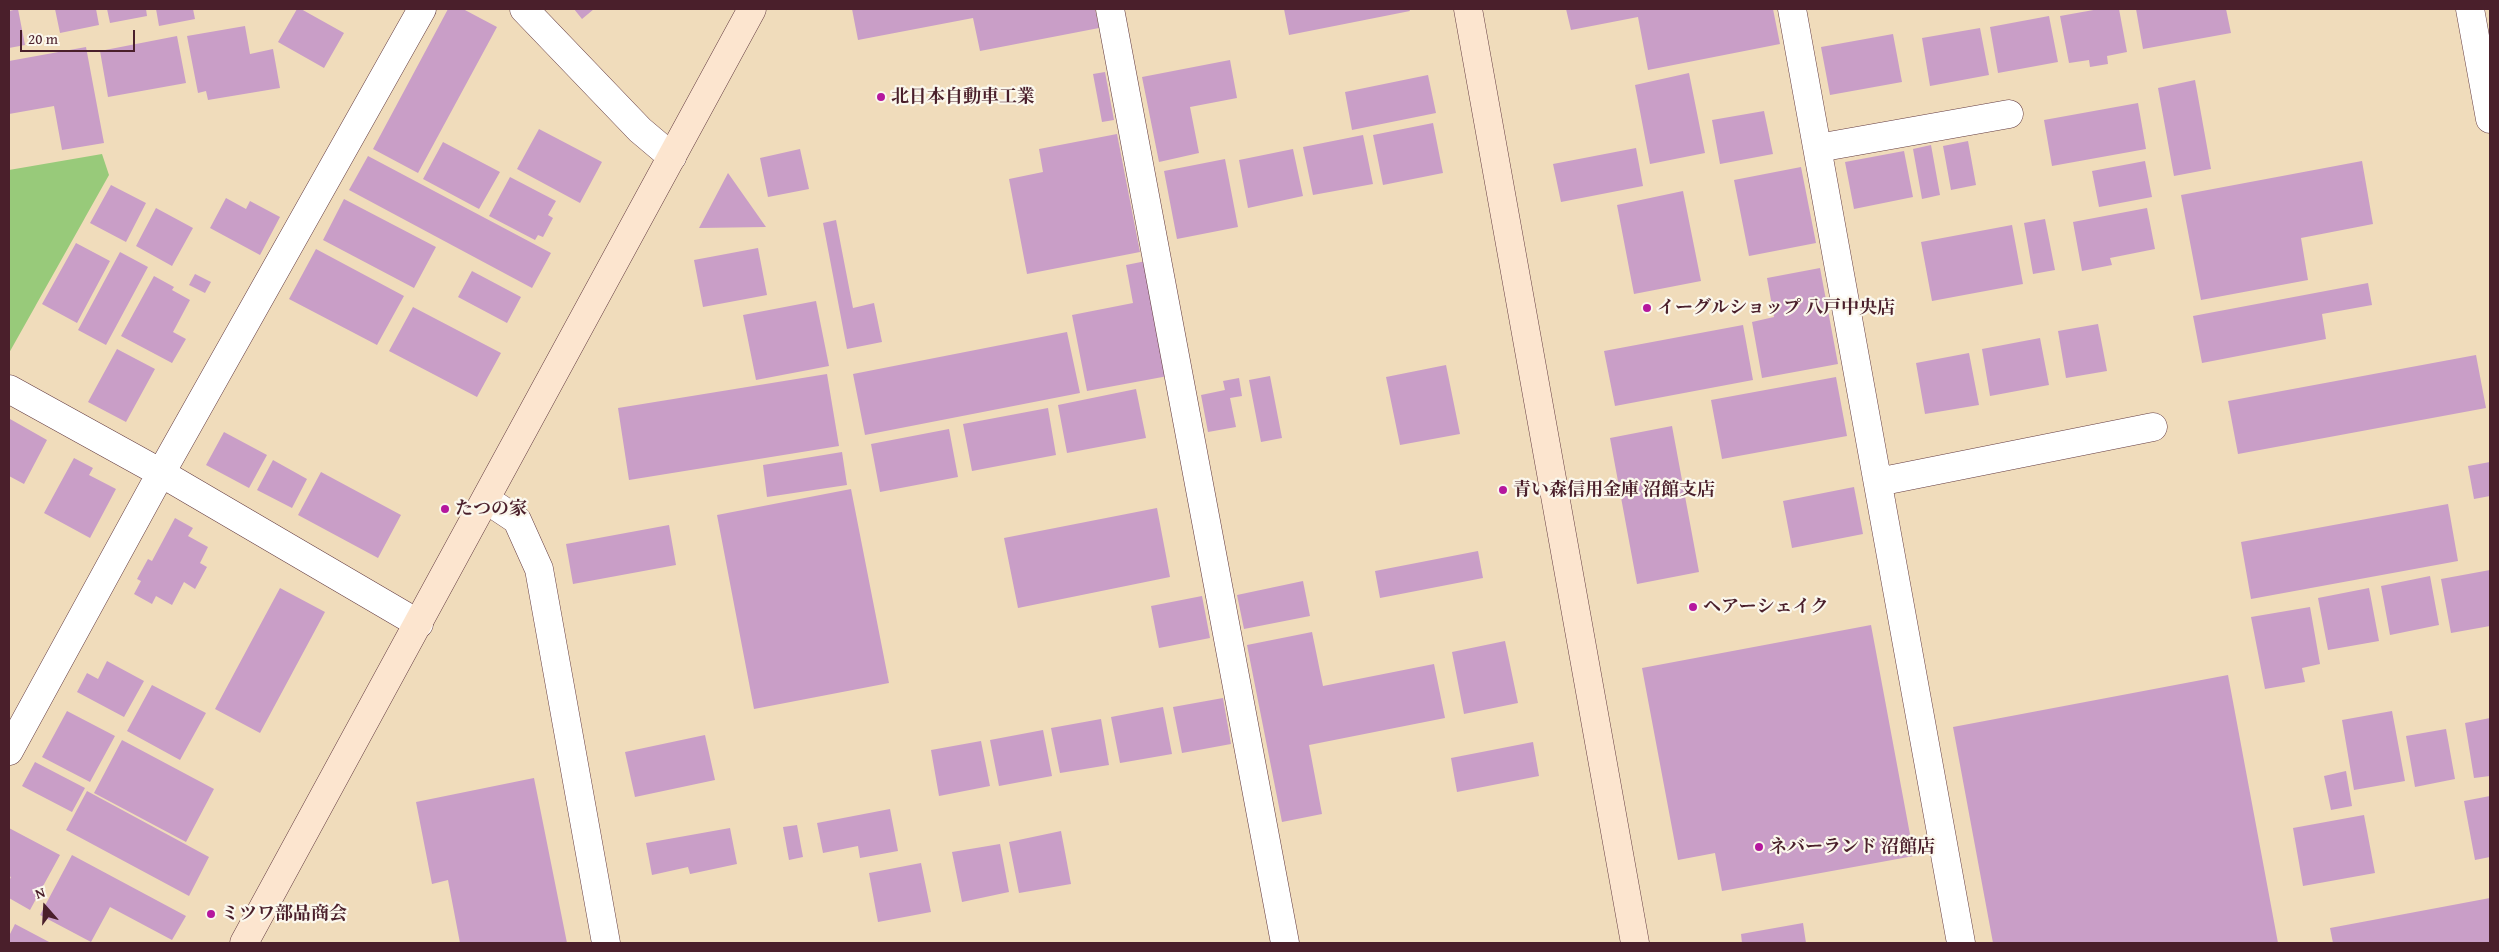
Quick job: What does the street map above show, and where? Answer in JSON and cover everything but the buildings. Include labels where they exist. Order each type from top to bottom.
[{"type":"street","points":[[9,751],[161,473],[422,9]]},
{"type":"street","points":[[524,9],[640,130],[672,158]]},
{"type":"street","points":[[244,943],[487,500],[752,9]]},
{"type":"street","points":[[1110,9],[1285,943]]},
{"type":"street","points":[[1468,9],[1635,943]]},
{"type":"street","points":[[1792,9],[1961,943]]},
{"type":"street","points":[[2470,9],[2490,119]]},
{"type":"street","points":[[1818,148],[2009,114]]},
{"type":"street","points":[[9,389],[161,473],[419,624]]},
{"type":"street","points":[[1878,482],[2153,427]]},
{"type":"street","points":[[487,500],[517,520],[539,569],[606,943]]},
{"type":"green space","points":[[102,154],[109,175],[9,353],[9,170]]},
{"type":"place","name":"北日本自動車工業","points":[[881,97]]},
{"type":"place","name":"イーグルショップ 八戸中央店","points":[[1647,308]]},
{"type":"place","name":"青い森信用金庫 沼館支店","points":[[1503,490]]},
{"type":"place","name":"たつの家","points":[[445,509]]},
{"type":"place","name":"ヘアーシェイク","points":[[1693,607]]},
{"type":"place","name":"ネバーランド 沼館店","points":[[1759,847]]},
{"type":"place","name":"ミツワ部品商会","points":[[211,914]]}]
